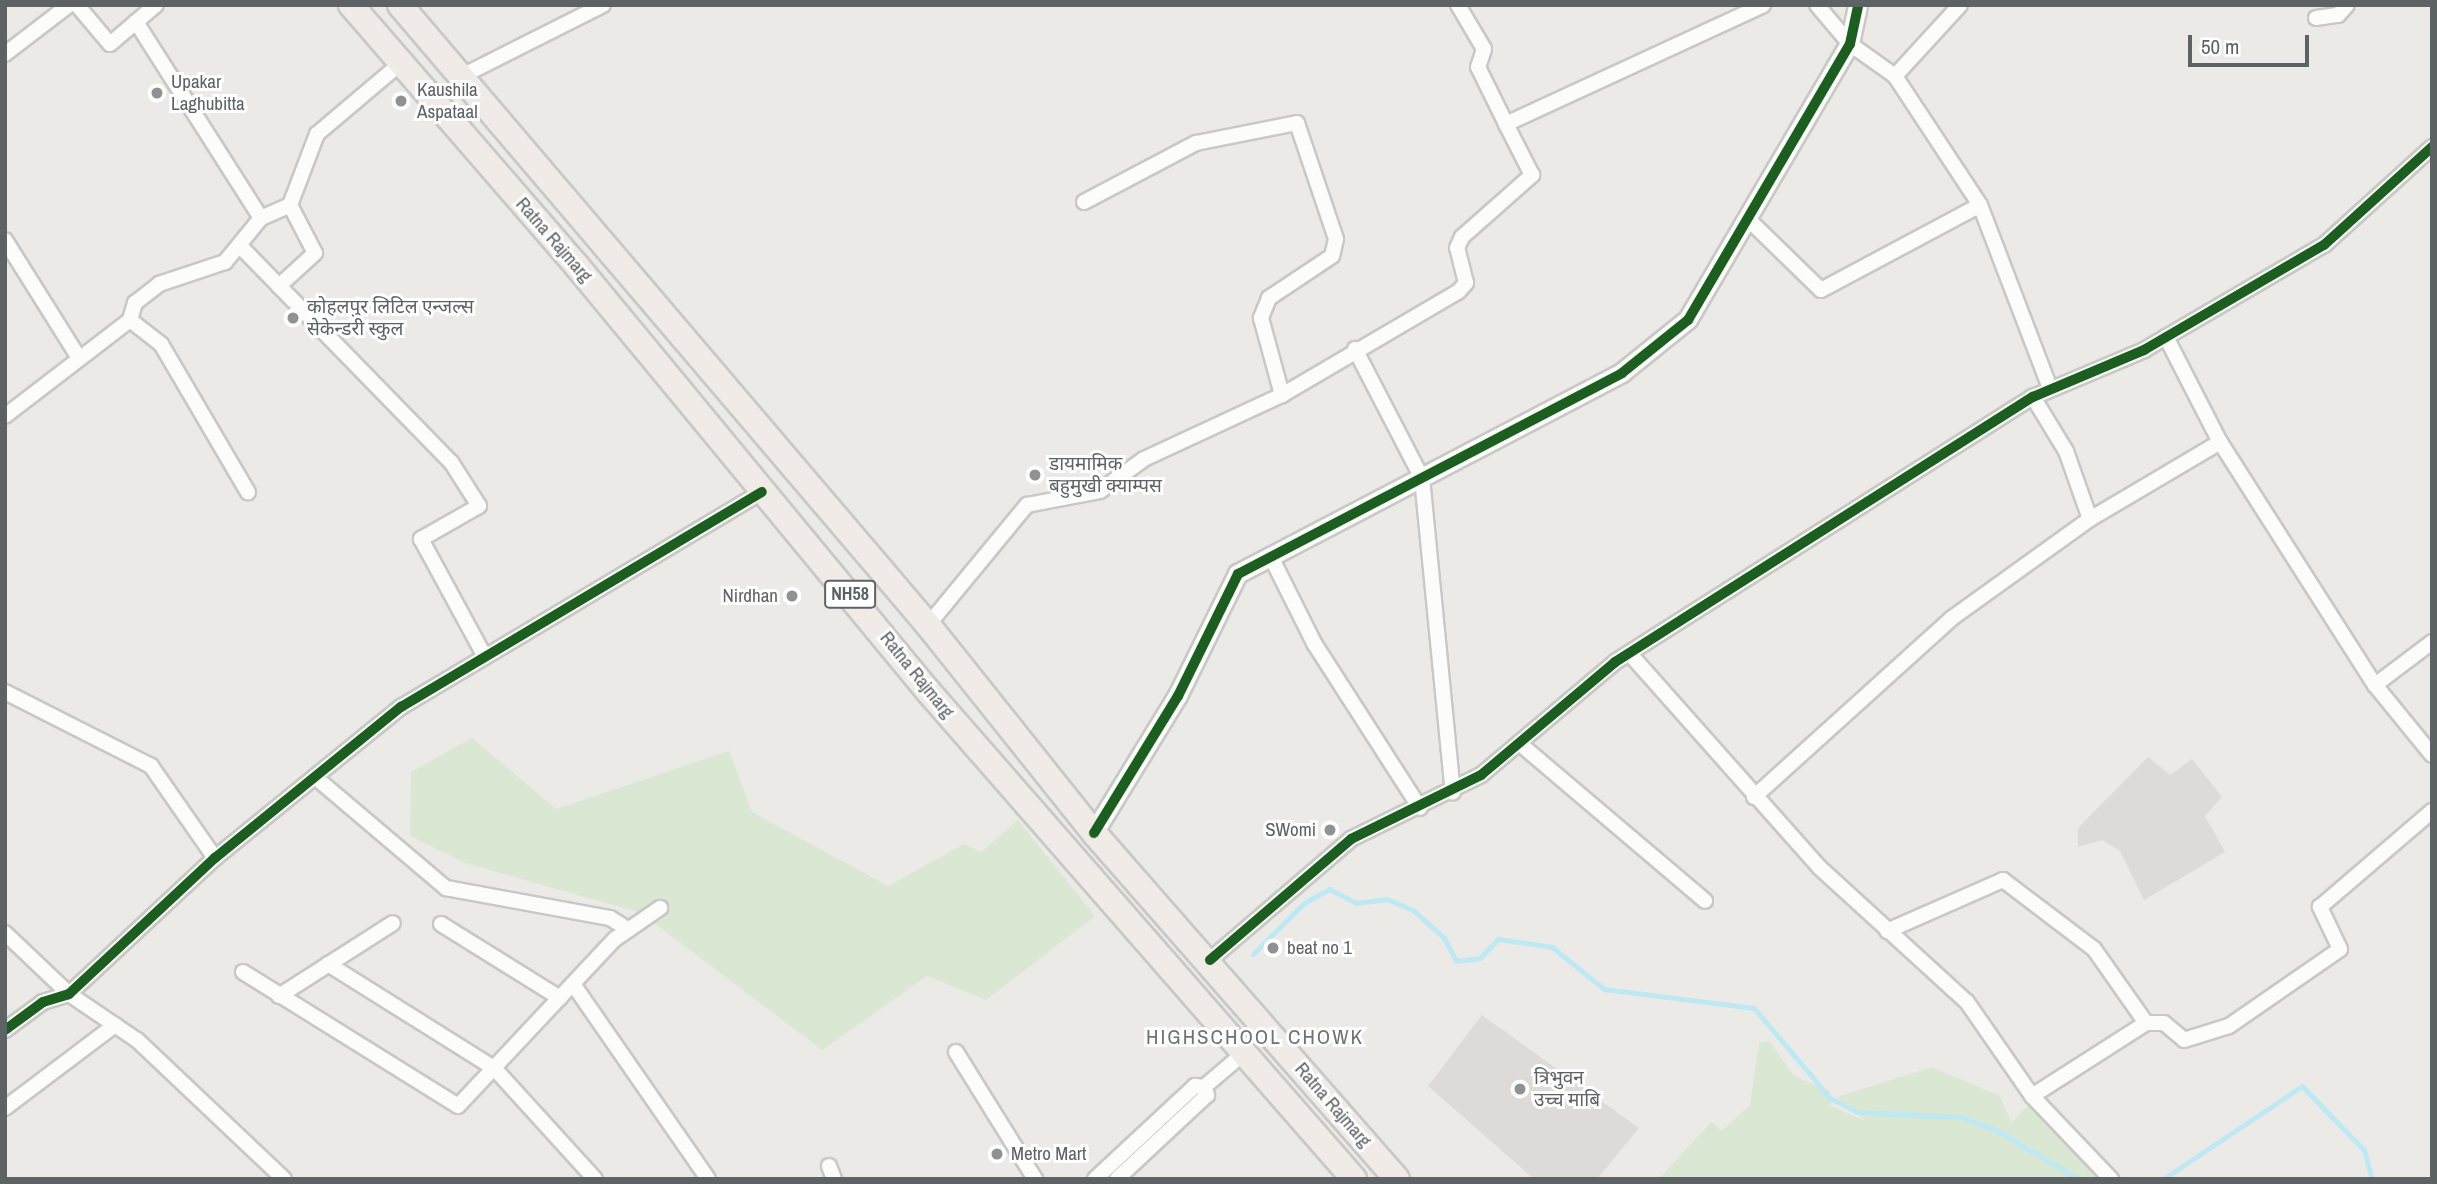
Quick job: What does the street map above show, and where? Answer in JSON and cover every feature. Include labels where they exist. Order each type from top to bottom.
[{"type":"highway","name":"Ratna Rajmarg","points":[[351,5],[761,492],[1354,1179]]},
{"type":"highway","name":"Ratna Rajmarg","points":[[400,5],[928,625],[1094,833],[1209,960],[1396,1179]]},
{"type":"street","points":[[5,54],[69,5]]},
{"type":"street","points":[[77,5],[110,44],[156,5]]},
{"type":"street","points":[[460,77],[603,5]]},
{"type":"street","points":[[928,625],[1027,505],[1100,491],[1144,459],[1282,395],[1466,283],[1457,248],[1462,237],[1532,175],[1478,67],[1484,49],[1458,5]]},
{"type":"street","points":[[1506,124],[1763,5]]},
{"type":"street","points":[[1817,5],[1850,44],[1895,76],[1980,205],[2050,388]]},
{"type":"street","points":[[1094,833],[1178,695],[1238,574],[1272,559],[1631,365],[1688,320],[1750,221],[1850,44],[1858,5]]},
{"type":"street","points":[[1895,76],[1960,5]]},
{"type":"street","points":[[2316,18],[2338,15],[2347,5]]},
{"type":"street","points":[[136,22],[261,218]]},
{"type":"street","points":[[5,416],[77,355],[130,320],[135,303],[159,284],[225,262],[241,247],[261,218],[290,205],[317,134],[401,63]]},
{"type":"street","points":[[1084,202],[1196,144],[1297,123],[1336,239],[1332,256],[1269,298],[1261,318],[1282,395]]},
{"type":"street","points":[[1209,960],[1351,839],[1453,792],[1630,654],[2033,397],[2166,337],[2324,245],[2432,146]]},
{"type":"street","points":[[279,286],[315,253],[290,205]]},
{"type":"street","points":[[1750,221],[1821,290],[1980,205]]},
{"type":"street","points":[[5,240],[77,355]]},
{"type":"street","points":[[241,247],[451,462],[479,506],[421,539],[485,657]]},
{"type":"street","points":[[130,320],[161,344],[248,492]]},
{"type":"street","points":[[2166,337],[2220,442],[2375,685],[2432,755]]},
{"type":"street","points":[[1355,349],[1422,478],[1453,792]]},
{"type":"street","points":[[2033,397],[2066,451],[2090,519]]},
{"type":"street","points":[[1754,797],[1952,618],[2090,519],[2220,442]]},
{"type":"street","points":[[5,1030],[43,1002],[69,994],[215,858],[401,707],[761,492]]},
{"type":"street","points":[[1272,559],[1314,643],[1420,808]]},
{"type":"street","points":[[2375,685],[2432,642]]},
{"type":"street","points":[[1630,654],[1754,797],[1887,931],[1967,1002],[2032,1096],[2111,1179]]},
{"type":"street","points":[[5,692],[151,766],[215,858]]},
{"type":"street","points":[[1519,743],[1706,901]]},
{"type":"street","points":[[315,778],[446,888],[610,918],[629,930]]},
{"type":"street","points":[[2032,1096],[2146,1023],[2164,1023],[2185,1040],[2228,1026],[2340,949],[2320,908],[2432,811]]},
{"type":"street","points":[[1887,931],[2003,880],[2094,949],[2146,1023]]},
{"type":"street","points":[[243,972],[458,1106],[573,984],[629,930],[660,908]]},
{"type":"street","points":[[279,996],[393,923]]},
{"type":"street","points":[[441,924],[560,998]]},
{"type":"street","points":[[5,933],[69,994],[115,1025],[284,1179]]},
{"type":"street","points":[[328,964],[494,1068],[595,1179]]},
{"type":"street","points":[[573,984],[708,1179]]},
{"type":"street","points":[[5,1108],[115,1025]]},
{"type":"street","points":[[956,1052],[1035,1179]]},
{"type":"street","points":[[1095,1179],[1244,1052]]},
{"type":"street","points":[[1117,1179],[1200,1091]]},
{"type":"shaded area","points":[[2148,757],[2170,775],[2192,759],[2222,797],[2205,816],[2225,852],[2144,900],[2120,851],[2102,840],[2078,847],[2078,828]]},
{"type":"shaded area","points":[[1482,1015],[1639,1128],[1597,1179],[1534,1179],[1428,1086]]},
{"type":"green space","points":[[472,738],[556,809],[729,751],[752,812],[888,886],[964,844],[981,852],[1018,820],[1095,916],[986,1000],[927,976],[822,1050],[641,913],[465,863],[410,836],[411,772]]},
{"type":"green space","points":[[1769,1041],[1794,1076],[1830,1091],[1831,1106],[1866,1121],[1837,1097],[1932,1067],[2000,1096],[2011,1123],[2030,1104],[2102,1179],[1659,1179],[1711,1122],[1722,1131],[1750,1105],[1759,1043]]},
{"type":"waterway","points":[[1253,954],[1304,903],[1329,889],[1356,903],[1387,899],[1413,910],[1444,938],[1456,961],[1480,958],[1498,939],[1552,947],[1604,989],[1754,1008],[1830,1098],[1857,1112],[1960,1117],[1998,1131],[2078,1179]]},
{"type":"waterway","points":[[2163,1179],[2302,1086],[2364,1150],[2372,1179]]},
{"type":"cycle path","points":[[1094,833],[1178,696],[1238,574],[1622,373],[1688,320],[1850,44],[1858,5]]},
{"type":"cycle path","points":[[1210,960],[1351,839],[1481,775],[1615,662],[2033,397],[2144,350],[2324,245],[2432,147]]},
{"type":"cycle path","points":[[5,1030],[43,1002],[69,994],[215,858],[401,707],[762,492]]},
{"type":"place","name":"Upakar Laghubitta","points":[[157,93]]},
{"type":"place","name":"Kaushila Aspataal","points":[[401,101]]},
{"type":"place","name":"कोहलपुर लिटिल एन्जल्स सेकेन्डरी स्कुल","points":[[293,318]]},
{"type":"place","name":"डायमामिक बहुमुखी क्याम्पस","points":[[1035,475]]},
{"type":"place","name":"Nirdhan","points":[[792,596]]},
{"type":"place","name":"SWomi","points":[[1330,830]]},
{"type":"place","name":"beat no 1","points":[[1273,948]]},
{"type":"place","name":"त्रिभुवन उच्च माबि","points":[[1520,1089]]},
{"type":"place","name":"Metro Mart","points":[[997,1154]]},
{"type":"district","name":"HIGHSCHOOL CHOWK","points":[[1255,1037]]}]
